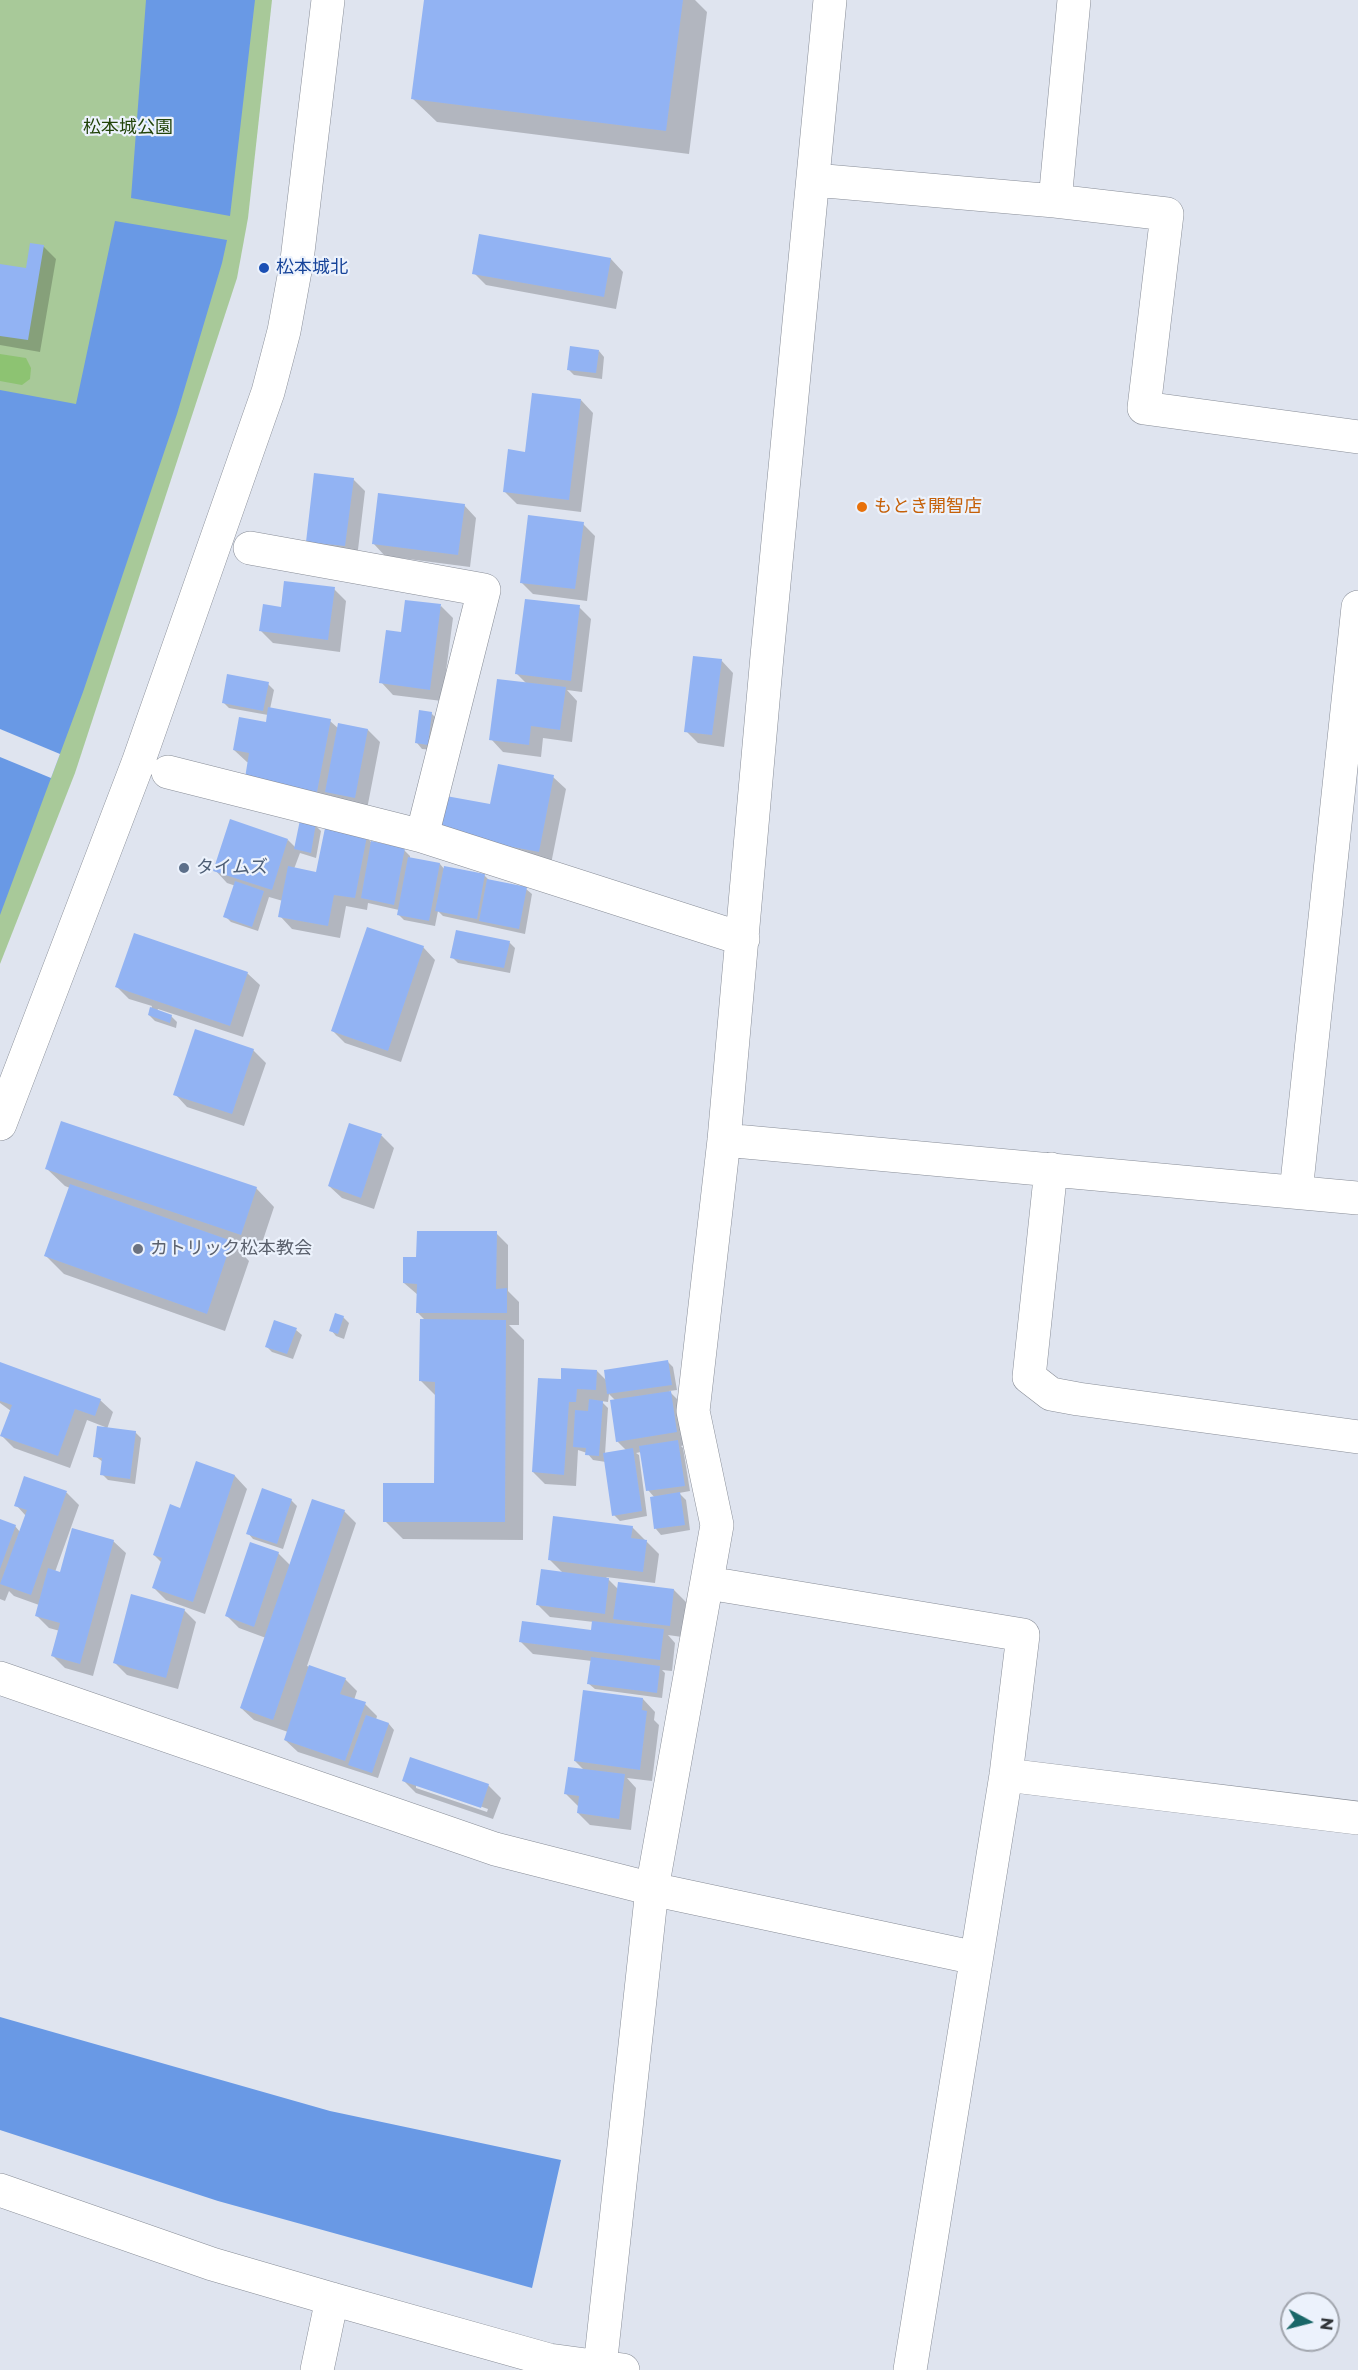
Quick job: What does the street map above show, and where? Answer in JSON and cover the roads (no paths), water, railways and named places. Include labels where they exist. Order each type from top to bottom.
[{"type":"street","points":[[0,1124],[138,763],[268,392],[284,331],[297,260],[328,0]]},
{"type":"street","points":[[0,2190],[212,2264],[332,2299],[549,2360],[612,2368],[652,1889],[717,1525],[693,1411],[724,1140],[767,656],[830,0]]},
{"type":"street","points":[[1056,201],[1074,0]]},
{"type":"street","points":[[814,180],[1056,201],[1167,214],[1144,408],[1358,437]]},
{"type":"street","points":[[250,548],[484,590],[422,836]]},
{"type":"street","points":[[1296,1192],[1345,832],[1358,607]]},
{"type":"street","points":[[168,772],[422,836],[743,939]]},
{"type":"street","points":[[724,1140],[1358,1198]]},
{"type":"street","points":[[1051,1169],[1029,1377],[1051,1394],[1078,1399],[1358,1437]]},
{"type":"street","points":[[708,1583],[1023,1635],[1006,1775],[910,2370]]},
{"type":"street","points":[[0,1678],[495,1849],[652,1889],[976,1958]]},
{"type":"street","points":[[1006,1775],[1358,1818]]},
{"type":"street","points":[[317,2370],[332,2299]]},
{"type":"water","points":[[146,0],[255,0],[230,216],[131,198]]},
{"type":"water","points":[[115,221],[227,240],[177,414],[83,692],[0,915],[0,390],[76,404]]},
{"type":"water","points":[[0,2017],[330,2111],[561,2160],[532,2288],[218,2201],[0,2130]]},
{"type":"place","name":"松本城北","points":[[264,268]]},
{"type":"place","name":"もとき開智店","points":[[862,507]]},
{"type":"place","name":"タイムズ","points":[[184,868]]},
{"type":"place","name":"カトリック松本教会","points":[[138,1249]]},
{"type":"park label","name":"松本城公園","points":[[128,128]]}]
